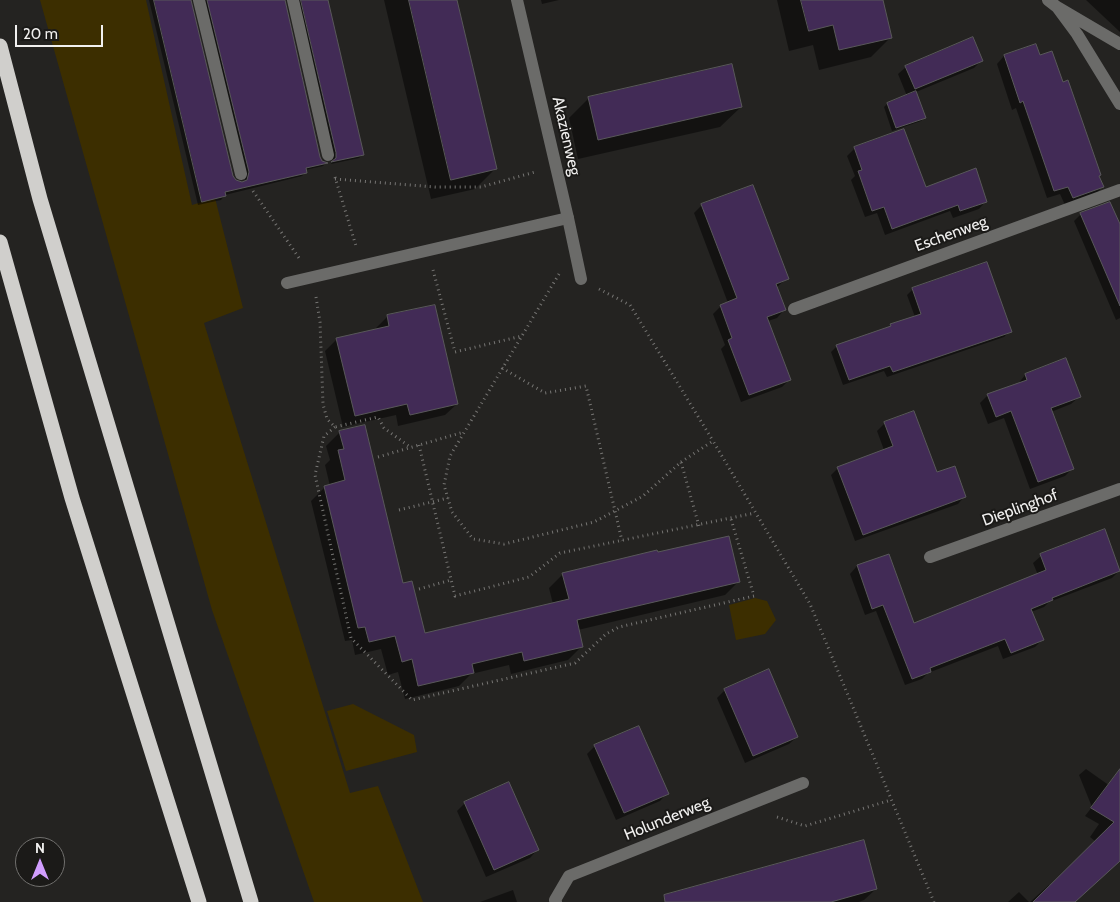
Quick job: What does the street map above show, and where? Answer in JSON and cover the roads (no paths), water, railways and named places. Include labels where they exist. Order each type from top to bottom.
[{"type":"highway","points":[[0,46],[40,199],[251,902]]},
{"type":"highway","points":[[0,242],[72,498],[200,902]]},
{"type":"street","points":[[199,0],[241,174]]},
{"type":"street","points":[[293,0],[328,155]]},
{"type":"street","name":"Akazienweg","points":[[517,0],[581,279]]},
{"type":"street","points":[[1053,4],[1120,44]]},
{"type":"street","points":[[1053,4],[1078,34],[1120,104]]},
{"type":"street","name":"Eschenweg","points":[[794,308],[1120,190]]},
{"type":"street","points":[[287,283],[568,218]]},
{"type":"street","name":"Dieplinghof","points":[[930,557],[1120,489]]},
{"type":"street","name":"Holunderweg","points":[[555,901],[569,876],[803,783]]}]
